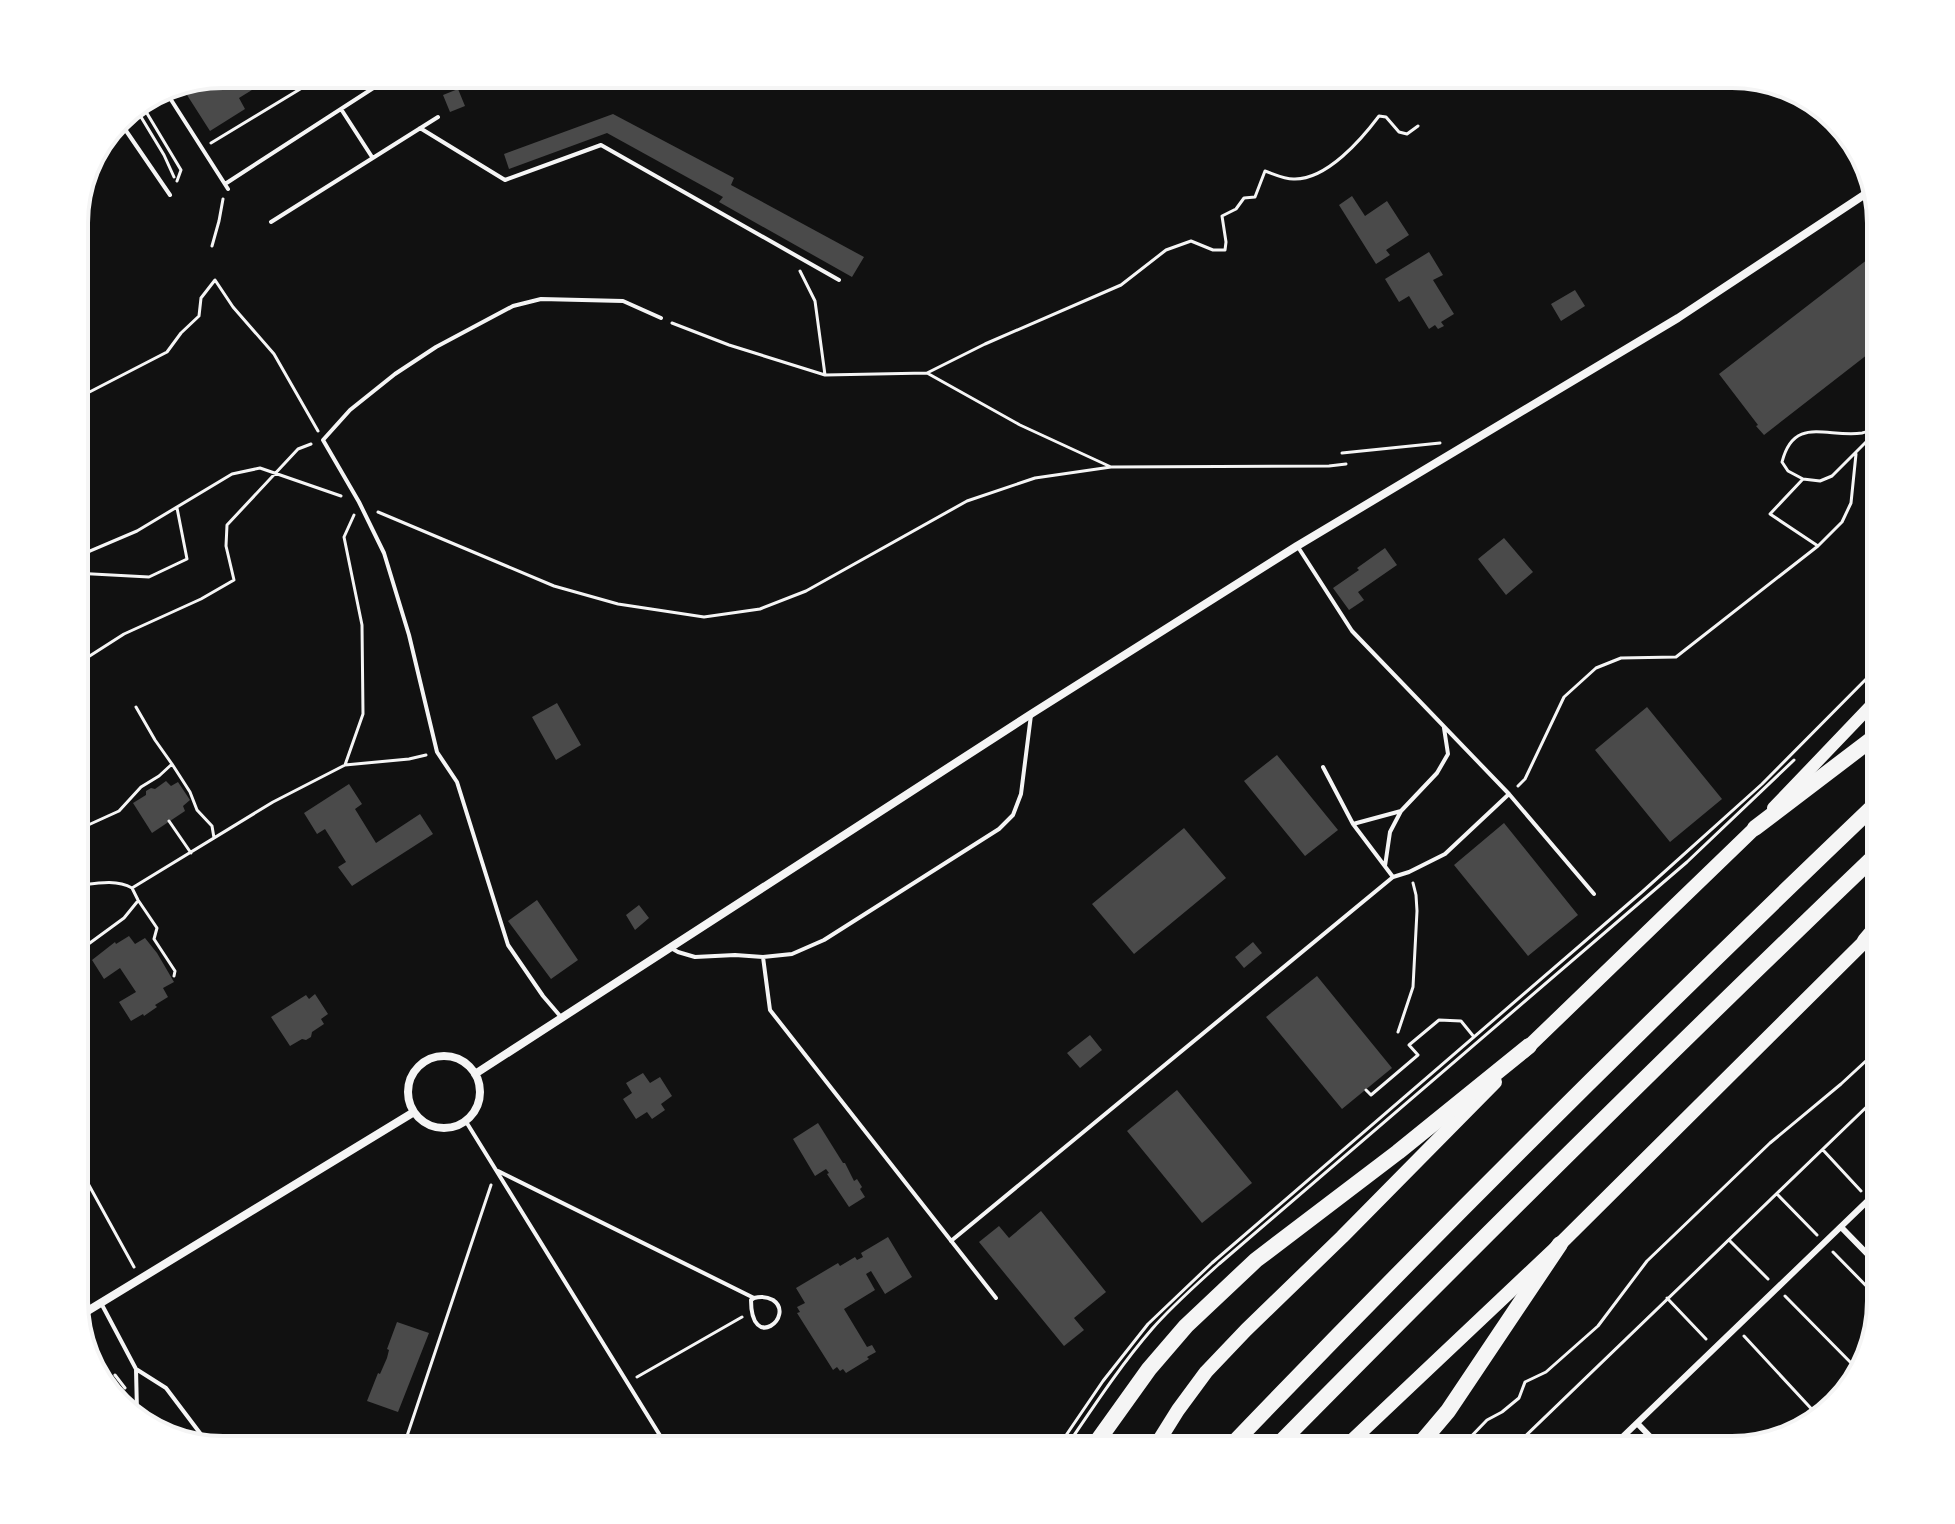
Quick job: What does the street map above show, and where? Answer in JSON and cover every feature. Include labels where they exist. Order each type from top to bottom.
[{"type":"highway","points":[[1755,828],[1867,743]]},
{"type":"highway","points":[[1241,1436],[1435,1236],[1729,944],[1867,812]]},
{"type":"highway","points":[[1287,1436],[1696,1027],[1867,863]]},
{"type":"highway","points":[[1101,1436],[1149,1369],[1196,1316],[1256,1260],[1398,1152],[1529,1046]]},
{"type":"highway","points":[[1427,1436],[1448,1411],[1560,1244]]},
{"type":"main road","points":[[1162,1436],[1206,1372],[1246,1330],[1529,1046],[1755,828],[1867,709]]},
{"type":"main road","points":[[1357,1436],[1560,1244],[1865,941]]},
{"type":"street","points":[[475,1074],[1031,714],[1297,546],[1678,318],[1864,195]]},
{"type":"street","points":[[434,1057],[457,1058],[475,1074],[479,1094],[477,1104],[465,1120],[444,1128],[432,1126],[414,1112],[409,1102],[410,1080],[423,1063],[434,1057]]},
{"type":"street","points":[[88,1311],[414,1112]]},
{"type":"street","points":[[1624,1436],[1867,1201]]},
{"type":"street","points":[[1841,1227],[1867,1254]]},
{"type":"street","points":[[1637,1423],[1650,1436]]},
{"type":"lane","points":[[170,98],[227,187],[373,88]]},
{"type":"lane","points":[[341,109],[373,158]]},
{"type":"lane","points":[[271,222],[438,117]]},
{"type":"lane","points":[[420,128],[505,180],[601,145],[839,280]]},
{"type":"lane","points":[[126,130],[170,195]]},
{"type":"lane","points":[[561,1017],[508,945],[457,782],[437,752],[409,635],[384,553],[323,440],[350,410],[395,374],[436,347],[513,306],[541,299],[623,301],[661,318]]},
{"type":"lane","points":[[1297,546],[1352,631],[1509,794],[1594,894]]},
{"type":"lane","points":[[669,947],[695,957],[792,954],[824,940],[999,829],[1013,815],[1021,794],[1031,714]]},
{"type":"lane","points":[[1385,866],[1390,832],[1401,811],[1437,773],[1448,754],[1443,726]]},
{"type":"lane","points":[[1323,767],[1353,824],[1393,877]]},
{"type":"lane","points":[[951,1241],[1393,877],[1445,854],[1509,794]]},
{"type":"lane","points":[[1353,824],[1401,811]]},
{"type":"lane","points":[[763,957],[770,1010],[996,1298]]},
{"type":"lane","points":[[465,1120],[660,1436]]},
{"type":"lane","points":[[496,1170],[754,1298]]},
{"type":"lane","points":[[754,1298],[770,1298],[777,1304],[780,1311],[772,1326],[759,1327],[753,1321],[751,1300],[754,1298]]},
{"type":"lane","points":[[101,1303],[136,1369],[137,1404]]},
{"type":"lane","points":[[136,1369],[166,1388],[201,1434]]},
{"type":"path","points":[[201,149],[302,88]]},
{"type":"path","points":[[141,116],[173,173],[175,186],[181,170],[146,112]]},
{"type":"path","points":[[661,318],[729,345],[825,375],[927,373],[985,344],[1121,285],[1166,250],[1191,241],[1213,250],[1225,250],[1222,216],[1236,209],[1244,198],[1255,197],[1265,171],[1295,180],[1324,171],[1362,138],[1379,116],[1386,117],[1399,132],[1407,134],[1418,126]]},
{"type":"path","points":[[212,246],[227,187]]},
{"type":"path","points":[[790,252],[815,301],[825,375]]},
{"type":"path","points":[[88,393],[167,352],[199,316],[201,298],[215,280],[233,307],[274,354],[323,440],[298,449],[227,525],[226,546],[234,580],[201,599],[124,634],[88,657]]},
{"type":"path","points":[[927,373],[1020,425],[1111,467]]},
{"type":"path","points":[[1867,431],[1806,432],[1792,439],[1785,449],[1782,462],[1788,471],[1803,479],[1820,481],[1832,476],[1867,441]]},
{"type":"path","points":[[1342,453],[1448,442]]},
{"type":"path","points":[[1509,794],[1525,779],[1564,697],[1596,668],[1621,658],[1676,657],[1818,546],[1842,522],[1851,503],[1856,452]]},
{"type":"path","points":[[88,552],[137,531],[232,474],[260,468],[359,502],[394,520],[554,586],[618,604],[704,617],[760,609],[806,591],[967,501],[1035,478],[1111,467],[1346,464]]},
{"type":"path","points":[[1803,479],[1770,514],[1818,546]]},
{"type":"path","points":[[345,765],[363,714],[362,625],[344,537],[359,502]]},
{"type":"path","points":[[88,574],[149,577],[187,559],[177,507]]},
{"type":"path","points":[[1066,1436],[1103,1381],[1148,1324],[1212,1263],[1642,892],[1762,784],[1867,678]]},
{"type":"path","points":[[136,707],[190,792],[197,810],[212,826],[214,838]]},
{"type":"path","points":[[132,888],[273,802],[345,765],[409,759],[437,752]]},
{"type":"path","points":[[1074,1436],[1152,1329],[1180,1300],[1475,1038],[1687,862],[1803,752]]},
{"type":"path","points":[[88,825],[119,811],[141,787],[172,764]]},
{"type":"path","points":[[169,821],[191,853]]},
{"type":"path","points":[[1398,1032],[1413,987],[1417,911],[1409,872]]},
{"type":"path","points":[[88,884],[124,883],[132,888],[157,928],[154,939],[175,971],[174,976]]},
{"type":"path","points":[[88,944],[124,918],[138,900]]},
{"type":"path","points":[[1366,1090],[1371,1095],[1418,1055],[1409,1045],[1439,1020],[1461,1021],[1475,1038]]},
{"type":"path","points":[[1472,1436],[1487,1420],[1519,1398],[1525,1382],[1546,1372],[1598,1326],[1647,1261],[1770,1143],[1867,1060]]},
{"type":"path","points":[[1526,1436],[1867,1108]]},
{"type":"path","points":[[1823,1150],[1867,1197]]},
{"type":"path","points":[[407,1436],[496,1170]]},
{"type":"path","points":[[88,1183],[141,1279]]},
{"type":"path","points":[[1729,1240],[1851,1363]]},
{"type":"path","points":[[1667,1298],[1714,1348]]},
{"type":"path","points":[[627,1382],[751,1312]]},
{"type":"path","points":[[1736,1328],[1812,1409]]},
{"type":"building","points":[[223,88],[255,88],[239,98],[245,109],[210,131],[187,95]]},
{"type":"building","points":[[458,89],[465,106],[450,112],[443,95]]},
{"type":"building","points":[[613,114],[734,178],[731,185],[864,257],[852,277],[719,202],[723,197],[607,133],[509,169],[504,154]]},
{"type":"building","points":[[1352,196],[1365,216],[1387,201],[1409,235],[1386,250],[1390,255],[1376,264],[1339,205]]},
{"type":"building","points":[[1429,252],[1443,275],[1433,280],[1454,314],[1441,322],[1444,326],[1438,329],[1435,325],[1429,329],[1409,296],[1399,302],[1385,279]]},
{"type":"building","points":[[1867,260],[1867,355],[1764,435],[1719,374]]},
{"type":"building","points":[[1575,290],[1585,306],[1561,321],[1551,304]]},
{"type":"building","points":[[1504,538],[1533,572],[1506,595],[1478,559]]},
{"type":"building","points":[[1385,548],[1397,565],[1358,592],[1364,600],[1349,610],[1333,588]]},
{"type":"building","points":[[557,703],[581,745],[556,760],[532,717]]},
{"type":"building","points":[[1647,707],[1722,799],[1670,842],[1595,750]]},
{"type":"building","points":[[1277,755],[1338,830],[1305,856],[1244,781]]},
{"type":"building","points":[[166,781],[171,786],[178,782],[190,800],[183,806],[185,811],[152,833],[133,803],[146,795],[146,791]]},
{"type":"building","points":[[349,784],[362,804],[355,809],[376,843],[420,814],[433,834],[352,886],[338,867],[346,862],[325,829],[317,834],[304,813]]},
{"type":"building","points":[[1504,823],[1578,915],[1528,956],[1454,865]]},
{"type":"building","points":[[1184,828],[1226,878],[1134,954],[1092,904]]},
{"type":"building","points":[[537,900],[578,960],[551,979],[508,921]]},
{"type":"building","points":[[639,905],[649,918],[635,930],[626,915]]},
{"type":"building","points":[[129,936],[135,944],[145,938],[174,982],[163,988],[168,997],[155,1005],[157,1007],[131,1021],[119,1002],[136,992],[120,968],[104,979],[92,960],[115,942]]},
{"type":"building","points":[[1253,942],[1262,953],[1244,968],[1235,957]]},
{"type":"building","points":[[1317,976],[1392,1068],[1342,1109],[1266,1017]]},
{"type":"building","points":[[315,994],[328,1014],[321,1019],[324,1024],[312,1032],[311,1037],[290,1046],[271,1017],[306,995],[309,999]]},
{"type":"building","points":[[1090,1035],[1102,1050],[1080,1068],[1067,1053]]},
{"type":"building","points":[[643,1073],[650,1083],[660,1077],[672,1096],[661,1104],[665,1110],[652,1119],[647,1112],[636,1119],[623,1099],[632,1093],[626,1083]]},
{"type":"building","points":[[1177,1090],[1252,1183],[1202,1223],[1127,1131]]},
{"type":"building","points":[[818,1123],[854,1181],[857,1179],[862,1187],[860,1189],[865,1197],[849,1207],[826,1169],[815,1176],[793,1139]]},
{"type":"building","points":[[1041,1211],[1106,1292],[1074,1318],[1084,1330],[1064,1346],[979,1242],[999,1226],[1009,1238]]},
{"type":"building","points":[[888,1237],[912,1277],[885,1294],[871,1271],[866,1274],[875,1290],[844,1309],[867,1347],[872,1345],[876,1352],[846,1373],[837,1367],[833,1370],[797,1313],[800,1312],[797,1307],[805,1303],[796,1288],[838,1263],[840,1266],[855,1257],[857,1260],[863,1257],[861,1253]]},
{"type":"building","points":[[397,1322],[429,1333],[398,1412],[367,1401],[387,1358],[387,1349]]}]
